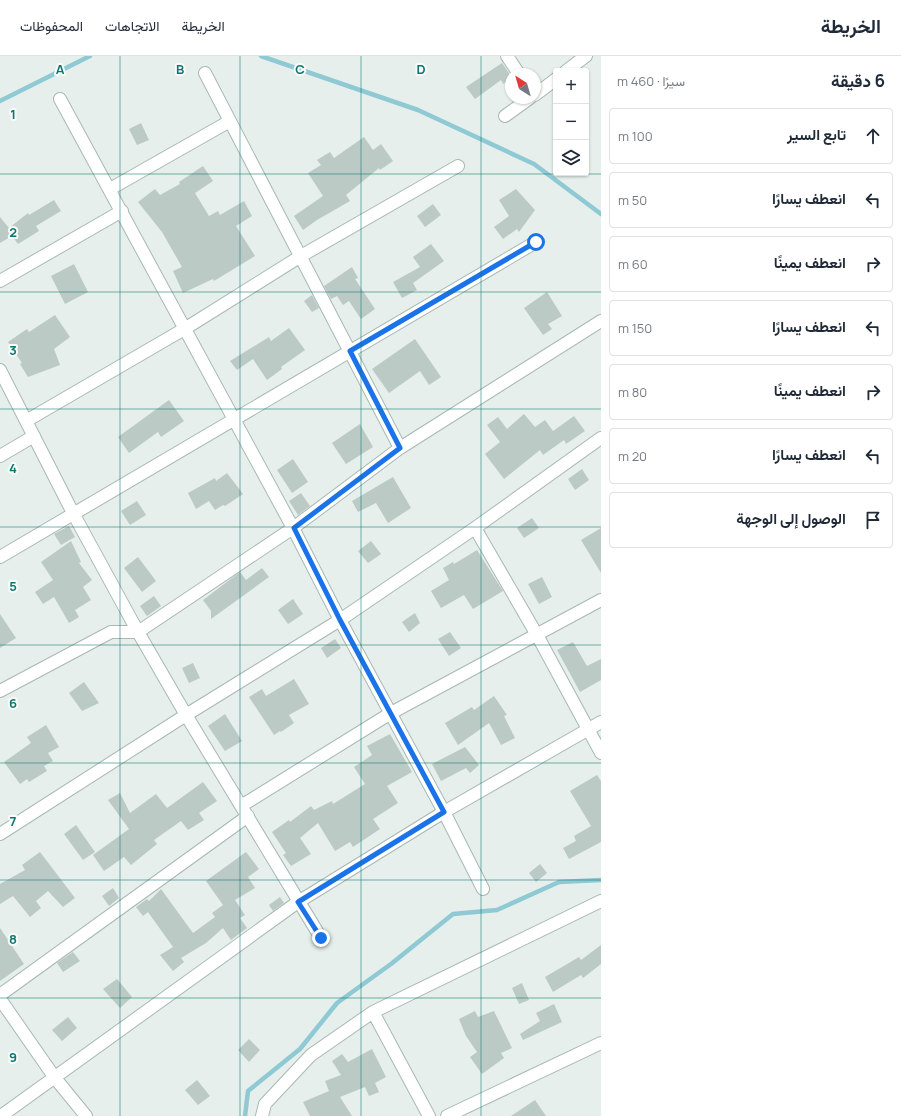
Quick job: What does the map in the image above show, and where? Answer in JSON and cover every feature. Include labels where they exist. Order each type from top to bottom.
[{"type":"street","points":[[507,56],[515,68]]},
{"type":"street","points":[[570,68],[586,56]]},
{"type":"street","points":[[205,73],[400,448]]},
{"type":"street","points":[[541,90],[553,81]]},
{"type":"street","points":[[60,99],[294,528],[340,620],[444,812],[483,889]]},
{"type":"street","points":[[505,116],[522,104]]},
{"type":"street","points":[[110,189],[230,121]]},
{"type":"street","points":[[26,421],[186,328],[301,256],[458,166]]},
{"type":"street","points":[[0,281],[122,211]]},
{"type":"street","points":[[0,557],[536,242]]},
{"type":"street","points":[[0,692],[111,632],[138,632],[294,528],[400,448],[601,321]]},
{"type":"street","points":[[0,370],[138,632],[186,715],[321,938]]},
{"type":"street","points":[[0,456],[34,436]]},
{"type":"street","points":[[0,834],[186,715],[340,620],[475,528],[601,438]]},
{"type":"street","points":[[475,528],[537,635],[601,753]]},
{"type":"street","points":[[0,995],[244,811],[391,713],[601,600]]},
{"type":"street","points":[[1,1116],[298,902],[444,812],[601,722]]},
{"type":"street","points":[[262,1116],[265,1104],[311,1055],[373,1012],[601,901]]},
{"type":"street","points":[[0,999],[55,1078],[86,1116]]},
{"type":"street","points":[[373,1012],[429,1116]]},
{"type":"street","points":[[447,1116],[601,1043]]},
{"type":"building","points":[[502,63],[505,68],[505,83],[503,84],[501,80],[475,99],[466,87]]},
{"type":"building","points":[[141,123],[149,140],[137,145],[129,129]]},
{"type":"building","points":[[364,137],[373,150],[381,144],[393,161],[380,170],[379,168],[346,195],[350,201],[303,230],[294,216],[323,196],[308,173],[321,165],[317,160],[330,152],[334,158]]},
{"type":"building","points":[[203,166],[213,181],[195,193],[209,216],[218,211],[220,215],[244,201],[252,216],[236,226],[255,256],[214,281],[213,279],[183,293],[173,271],[182,267],[162,232],[138,202],[155,189],[160,195],[180,184],[179,182]]},
{"type":"building","points":[[516,189],[535,210],[519,232],[517,229],[503,239],[494,227],[509,216],[499,200]]},
{"type":"building","points":[[54,200],[61,211],[36,226],[39,231],[18,244],[12,236],[0,243],[0,217],[9,228],[28,213],[29,215]]},
{"type":"building","points":[[433,204],[441,215],[425,227],[417,216]]},
{"type":"building","points":[[431,244],[444,261],[413,283],[417,290],[402,298],[393,282],[420,267],[413,257]]},
{"type":"building","points":[[74,264],[88,292],[65,304],[51,276]]},
{"type":"building","points":[[352,267],[358,278],[355,279],[375,309],[361,319],[349,301],[343,305],[337,296],[331,299],[324,286]]},
{"type":"building","points":[[547,292],[562,316],[548,324],[552,329],[543,335],[524,308]]},
{"type":"building","points":[[312,295],[319,308],[312,312],[304,301]]},
{"type":"building","points":[[55,315],[70,337],[54,349],[60,365],[28,377],[20,364],[22,363],[8,342],[27,329],[29,332]]},
{"type":"building","points":[[289,328],[305,350],[281,367],[282,369],[267,380],[253,359],[237,370],[230,361],[269,337],[271,341]]},
{"type":"building","points":[[415,339],[441,377],[429,385],[420,371],[389,393],[372,369]]},
{"type":"building","points":[[169,400],[184,421],[161,437],[158,432],[129,453],[118,437]]},
{"type":"building","points":[[524,414],[535,427],[545,420],[553,431],[574,416],[585,431],[566,444],[564,440],[543,455],[540,450],[504,479],[485,454],[500,442],[487,425],[498,417],[507,429]]},
{"type":"building","points":[[360,424],[373,447],[346,464],[332,443]]},
{"type":"building","points":[[293,459],[308,482],[292,493],[277,470]]},
{"type":"building","points":[[582,469],[589,480],[575,490],[568,479]]},
{"type":"building","points":[[227,473],[243,494],[225,506],[223,505],[215,510],[209,501],[196,509],[188,493],[215,478],[216,481]]},
{"type":"building","points":[[393,477],[411,508],[388,523],[376,503],[358,512],[352,501]]},
{"type":"building","points":[[301,493],[310,506],[298,515],[289,501]]},
{"type":"building","points":[[137,501],[146,515],[130,525],[121,511]]},
{"type":"building","points":[[532,518],[539,528],[524,538],[517,528]]},
{"type":"building","points":[[69,526],[75,537],[61,545],[54,534]]},
{"type":"building","points":[[601,528],[601,573],[581,540]]},
{"type":"building","points":[[71,541],[81,562],[79,563],[92,580],[83,587],[91,600],[75,610],[79,617],[69,623],[54,597],[43,604],[35,592],[53,580],[41,562]]},
{"type":"building","points":[[371,541],[381,554],[368,563],[358,551]]},
{"type":"building","points":[[477,550],[503,591],[473,609],[464,595],[441,608],[431,591],[449,580],[443,568],[453,562],[454,564]]},
{"type":"building","points":[[138,557],[156,581],[142,592],[124,568]]},
{"type":"building","points":[[262,568],[269,577],[211,619],[211,611],[203,600],[240,572],[246,580]]},
{"type":"building","points":[[542,577],[552,597],[539,604],[528,584]]},
{"type":"building","points":[[154,596],[161,606],[147,616],[140,606]]},
{"type":"building","points":[[293,599],[303,614],[288,624],[278,610]]},
{"type":"building","points":[[415,613],[420,623],[409,632],[402,622]]},
{"type":"building","points":[[0,614],[16,638],[0,648]]},
{"type":"building","points":[[450,632],[461,648],[449,656],[438,639]]},
{"type":"building","points":[[335,639],[341,648],[327,658],[321,648]]},
{"type":"building","points":[[573,642],[587,666],[601,659],[601,680],[580,692],[557,650]]},
{"type":"building","points":[[193,663],[200,678],[189,683],[182,668]]},
{"type":"building","points":[[294,679],[309,704],[289,715],[294,723],[274,735],[249,697],[262,689],[266,696]]},
{"type":"building","points":[[84,682],[99,703],[82,711],[69,693]]},
{"type":"building","points":[[494,696],[507,715],[504,716],[515,738],[501,745],[489,723],[458,745],[445,723],[472,707],[474,710]]},
{"type":"building","points":[[225,714],[242,741],[225,751],[208,726]]},
{"type":"building","points":[[46,725],[59,747],[48,753],[53,761],[44,766],[47,771],[29,782],[27,779],[20,784],[4,762],[31,743],[27,737]]},
{"type":"building","points":[[390,734],[412,772],[387,786],[398,803],[373,819],[380,829],[353,847],[350,842],[335,851],[318,823],[300,838],[311,854],[291,866],[283,855],[286,853],[272,832],[289,820],[290,822],[311,806],[314,810],[332,801],[333,804],[365,784],[354,767],[372,755],[367,746]]},
{"type":"building","points":[[465,747],[479,765],[470,773],[466,768],[441,781],[432,764]]},
{"type":"building","points":[[597,775],[601,781],[601,842],[569,859],[563,848],[576,841],[574,836],[591,826],[570,791]]},
{"type":"building","points":[[203,782],[217,801],[199,813],[204,820],[188,830],[181,821],[154,840],[157,844],[131,865],[124,857],[104,871],[93,855],[129,829],[108,800],[120,793],[130,813],[156,794],[167,808]]},
{"type":"building","points":[[76,825],[95,852],[83,860],[64,834]]},
{"type":"building","points":[[40,852],[75,898],[63,907],[48,891],[36,901],[41,908],[30,917],[13,896],[0,904],[0,884],[25,870],[22,865]]},
{"type":"building","points":[[246,852],[259,869],[248,877],[255,888],[235,900],[245,915],[240,918],[247,928],[231,940],[223,928],[206,943],[181,958],[184,962],[173,971],[160,955],[173,947],[148,912],[143,916],[136,907],[147,899],[149,901],[161,889],[193,933],[215,917],[212,913],[223,905],[206,881]]},
{"type":"building","points":[[540,864],[547,873],[536,882],[529,873]]},
{"type":"building","points":[[113,888],[119,898],[109,906],[102,896]]},
{"type":"building","points":[[280,897],[284,903],[273,911],[269,905]]},
{"type":"building","points":[[0,928],[24,964],[0,981]]},
{"type":"building","points":[[601,945],[601,964],[583,978],[581,975],[553,992],[545,977],[579,957],[581,960]]},
{"type":"building","points":[[73,952],[80,961],[63,972],[57,963]]},
{"type":"building","points":[[117,979],[132,997],[120,1008],[103,989]]},
{"type":"building","points":[[522,983],[529,1000],[519,1004],[512,988]]},
{"type":"building","points":[[554,1004],[562,1022],[523,1040],[520,1034],[540,1021],[536,1013]]},
{"type":"building","points":[[475,1011],[478,1017],[494,1011],[512,1048],[501,1053],[504,1058],[482,1074],[470,1057],[477,1052],[466,1036],[459,1019]]},
{"type":"building","points":[[68,1017],[77,1028],[62,1041],[52,1030]]},
{"type":"building","points":[[249,1039],[260,1050],[249,1062],[238,1050]]},
{"type":"building","points":[[372,1049],[386,1077],[375,1083],[379,1092],[369,1096],[365,1087],[340,1097],[352,1116],[310,1116],[303,1102],[329,1091],[325,1081],[341,1075],[332,1061],[342,1054],[348,1062]]},
{"type":"building","points":[[197,1080],[210,1096],[198,1105],[185,1090]]},
{"type":"building","points":[[535,1100],[546,1116],[511,1116]]},
{"type":"waterway","points":[[0,101],[90,56]]},
{"type":"waterway","points":[[261,56],[418,110],[534,164],[601,214]]},
{"type":"waterway","points":[[245,1116],[248,1091],[300,1049],[337,1003],[391,964],[453,914],[497,910],[559,882],[601,880]]},
{"type":"route","points":[[321,938],[298,902],[444,812],[340,620],[294,528],[400,448],[350,351],[536,242]]}]
